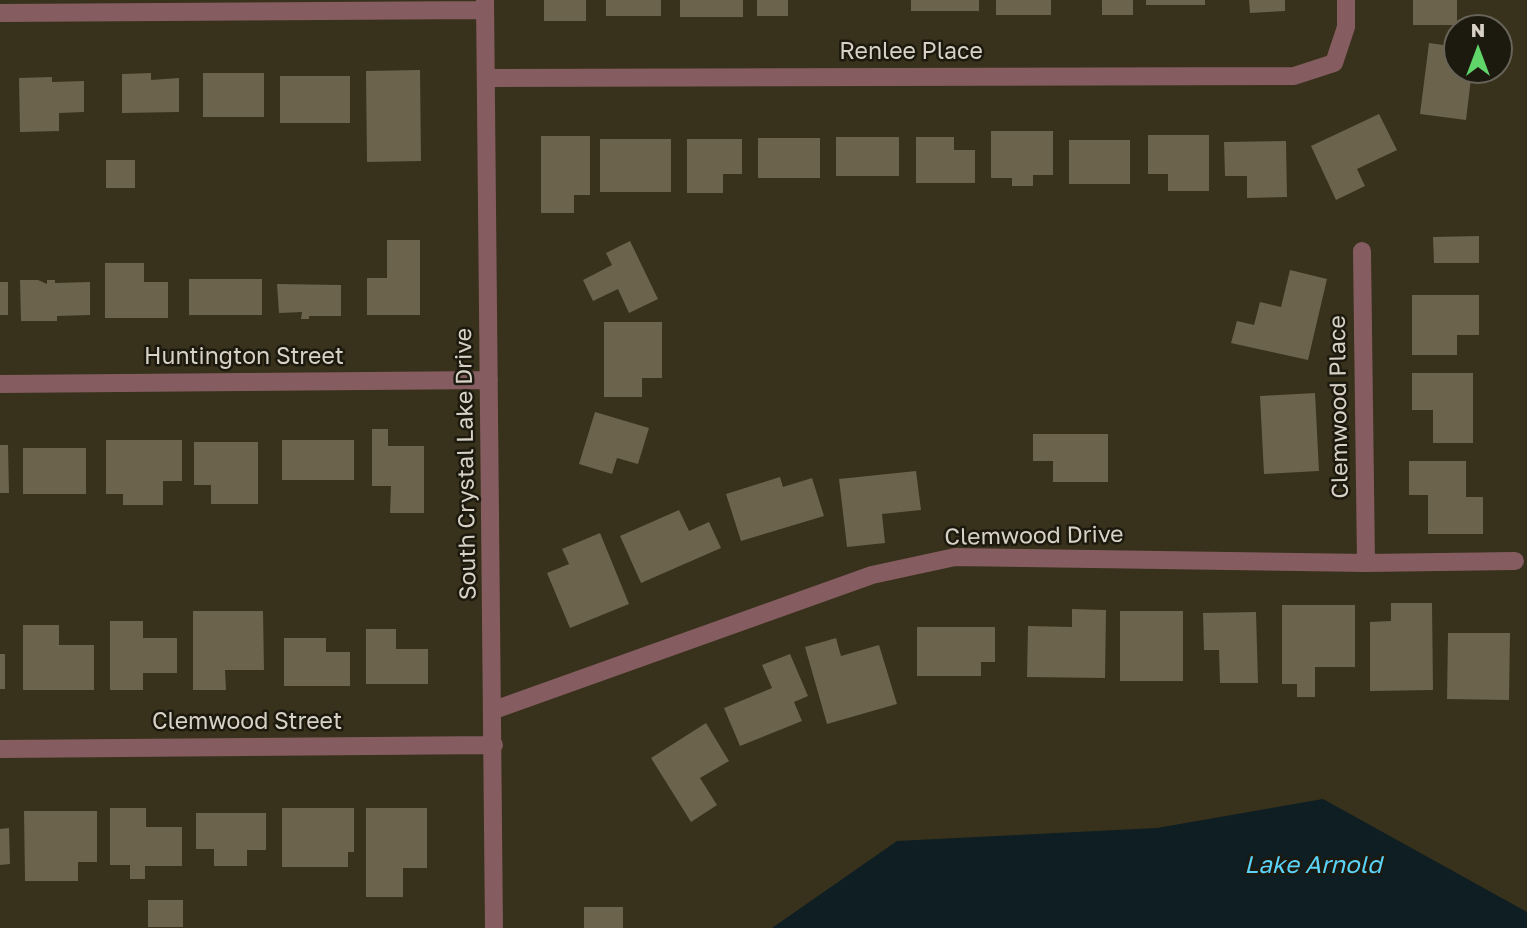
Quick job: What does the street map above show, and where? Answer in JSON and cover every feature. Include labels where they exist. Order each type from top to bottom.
[{"type":"street","name":"Renlee Place","points":[[486,78],[1294,76],[1334,63],[1346,27],[1346,0]]},
{"type":"street","points":[[0,13],[485,5]]},
{"type":"street","name":"South Crystal Lake Drive","points":[[485,5],[495,928]]},
{"type":"street","name":"Clemwood Place","points":[[1362,251],[1366,563]]},
{"type":"street","name":"Huntington Street","points":[[0,384],[489,380]]},
{"type":"street","name":"Clemwood Drive","points":[[494,710],[872,575],[955,557],[1366,563],[1522,562]]},
{"type":"street","name":"Clemwood Street","points":[[0,749],[494,745]]},
{"type":"water","name":"Lake Arnold","points":[[1323,799],[1527,912],[1527,928],[772,928],[897,841],[1157,828]]},
{"type":"building","points":[[544,0],[586,0],[586,21],[544,21]]},
{"type":"building","points":[[606,0],[661,0],[661,16],[606,16]]},
{"type":"building","points":[[680,0],[743,0],[743,17],[680,17]]},
{"type":"building","points":[[757,0],[788,0],[788,16],[757,16]]},
{"type":"building","points":[[911,0],[979,0],[979,11],[911,11]]},
{"type":"building","points":[[996,0],[1051,0],[1051,15],[996,15]]},
{"type":"building","points":[[1102,0],[1133,0],[1133,15],[1102,15]]},
{"type":"building","points":[[1146,0],[1205,0],[1205,5],[1146,5]]},
{"type":"building","points":[[1249,0],[1285,0],[1285,11],[1250,13]]},
{"type":"building","points":[[1413,0],[1457,0],[1457,14],[1443,14],[1443,25],[1413,25]]},
{"type":"building","points":[[1429,43],[1443,45],[1443,84],[1470,84],[1466,120],[1420,114]]},
{"type":"building","points":[[420,70],[421,161],[367,162],[366,71]]},
{"type":"building","points":[[151,73],[151,80],[179,78],[179,112],[122,113],[122,74]]},
{"type":"building","points":[[203,73],[264,73],[264,117],[203,117]]},
{"type":"building","points":[[280,76],[350,76],[350,123],[280,123]]},
{"type":"building","points":[[52,77],[52,82],[84,81],[84,112],[59,113],[59,131],[20,132],[19,78]]},
{"type":"building","points":[[1379,114],[1397,150],[1357,169],[1365,186],[1336,200],[1311,146]]},
{"type":"building","points":[[991,131],[1053,131],[1053,175],[1033,175],[1033,186],[1012,186],[1012,178],[991,178]]},
{"type":"building","points":[[1148,135],[1209,135],[1209,191],[1168,191],[1168,174],[1148,174]]},
{"type":"building","points":[[541,136],[590,136],[590,195],[574,195],[574,213],[541,213]]},
{"type":"building","points":[[836,137],[899,137],[899,176],[836,176]]},
{"type":"building","points":[[916,137],[954,137],[954,150],[975,150],[975,183],[916,183]]},
{"type":"building","points":[[758,138],[820,138],[820,178],[758,178]]},
{"type":"building","points":[[600,139],[671,139],[671,192],[600,192]]},
{"type":"building","points":[[687,139],[742,139],[742,174],[723,174],[723,193],[687,193]]},
{"type":"building","points":[[1069,140],[1130,140],[1130,184],[1069,184]]},
{"type":"building","points":[[1286,141],[1287,197],[1247,198],[1247,176],[1225,176],[1224,142]]},
{"type":"building","points":[[106,160],[135,160],[135,188],[106,188]]},
{"type":"building","points":[[1479,236],[1479,263],[1434,263],[1433,237]]},
{"type":"building","points":[[387,240],[420,240],[420,315],[367,315],[367,278],[387,278]]},
{"type":"building","points":[[630,241],[658,299],[629,313],[618,289],[593,301],[583,280],[612,265],[606,253]]},
{"type":"building","points":[[105,263],[144,263],[144,282],[168,282],[168,318],[105,318]]},
{"type":"building","points":[[1290,270],[1327,279],[1308,360],[1231,343],[1237,321],[1254,325],[1260,302],[1281,307]]},
{"type":"building","points":[[189,279],[262,279],[262,315],[189,315]]},
{"type":"building","points":[[20,280],[38,280],[47,284],[47,280],[55,280],[55,283],[90,282],[90,315],[57,316],[57,321],[21,321]]},
{"type":"building","points":[[0,282],[8,282],[8,315],[0,315]]},
{"type":"building","points":[[277,284],[341,285],[341,316],[309,316],[309,319],[301,319],[302,312],[279,313]]},
{"type":"building","points":[[1412,295],[1479,295],[1479,335],[1457,335],[1457,355],[1412,355]]},
{"type":"building","points":[[604,322],[662,322],[662,378],[642,378],[642,397],[604,397]]},
{"type":"building","points":[[1412,373],[1473,373],[1473,443],[1433,443],[1433,410],[1412,410]]},
{"type":"building","points":[[1315,393],[1319,471],[1264,474],[1260,396]]},
{"type":"building","points":[[595,412],[649,428],[638,464],[617,458],[612,474],[579,464]]},
{"type":"building","points":[[372,429],[388,429],[388,446],[424,446],[424,513],[390,513],[391,486],[372,486]]},
{"type":"building","points":[[1033,434],[1108,434],[1108,482],[1053,482],[1053,461],[1033,461]]},
{"type":"building","points":[[106,440],[182,440],[182,481],[163,481],[163,505],[123,505],[123,494],[106,494]]},
{"type":"building","points":[[282,440],[354,440],[354,480],[282,480]]},
{"type":"building","points":[[194,442],[258,442],[258,504],[211,504],[211,485],[194,485]]},
{"type":"building","points":[[0,445],[8,445],[9,493],[0,493]]},
{"type":"building","points":[[23,448],[86,448],[86,494],[23,494]]},
{"type":"building","points":[[1409,461],[1466,461],[1466,497],[1483,497],[1483,534],[1428,534],[1428,495],[1409,495]]},
{"type":"building","points":[[916,471],[921,510],[882,514],[885,543],[847,547],[839,479]]},
{"type":"building","points":[[780,477],[783,487],[812,478],[824,516],[741,541],[726,494]]},
{"type":"building","points":[[679,510],[689,531],[709,522],[721,548],[641,583],[620,536]]},
{"type":"building","points":[[600,533],[629,604],[570,628],[547,573],[569,564],[562,549]]},
{"type":"building","points":[[1391,603],[1432,603],[1433,690],[1370,691],[1370,622],[1391,621]]},
{"type":"building","points":[[1282,605],[1355,605],[1355,667],[1315,667],[1315,697],[1297,697],[1297,684],[1282,684]]},
{"type":"building","points":[[1072,609],[1106,610],[1105,678],[1027,677],[1028,626],[1072,627]]},
{"type":"building","points":[[193,611],[263,611],[264,670],[225,670],[226,690],[193,690]]},
{"type":"building","points":[[1120,611],[1183,611],[1183,681],[1120,681]]},
{"type":"building","points":[[1256,612],[1258,683],[1220,683],[1219,650],[1204,650],[1203,613]]},
{"type":"building","points":[[110,621],[143,621],[143,638],[177,638],[177,673],[143,673],[143,690],[110,690]]},
{"type":"building","points":[[23,625],[59,625],[59,645],[94,645],[94,690],[23,690]]},
{"type":"building","points":[[917,627],[995,627],[995,662],[981,662],[981,676],[917,676]]},
{"type":"building","points":[[366,629],[396,629],[396,649],[428,649],[428,684],[366,684]]},
{"type":"building","points":[[1448,633],[1510,633],[1509,700],[1447,699]]},
{"type":"building","points":[[284,638],[326,638],[326,652],[350,652],[350,686],[284,686]]},
{"type":"building","points":[[836,638],[841,656],[879,645],[897,704],[827,724],[805,647]]},
{"type":"building","points":[[0,654],[5,654],[5,689],[0,689]]},
{"type":"building","points":[[790,654],[808,696],[794,702],[802,721],[740,746],[724,708],[772,688],[762,665]]},
{"type":"building","points":[[706,723],[729,761],[700,778],[717,805],[691,822],[651,758]]},
{"type":"building","points":[[110,808],[146,808],[146,827],[182,827],[182,866],[145,866],[145,879],[130,879],[130,865],[110,865]]},
{"type":"building","points":[[282,808],[354,808],[354,852],[348,852],[348,867],[282,867]]},
{"type":"building","points":[[366,808],[427,808],[427,868],[403,868],[403,897],[366,897]]},
{"type":"building","points":[[24,811],[97,811],[97,862],[78,862],[78,881],[25,881]]},
{"type":"building","points":[[196,813],[266,813],[266,850],[247,850],[247,866],[214,866],[214,849],[196,849]]},
{"type":"building","points":[[9,828],[10,864],[0,865],[0,829]]},
{"type":"building","points":[[148,900],[183,900],[183,927],[148,927]]},
{"type":"building","points":[[584,907],[623,907],[623,928],[584,928]]}]
